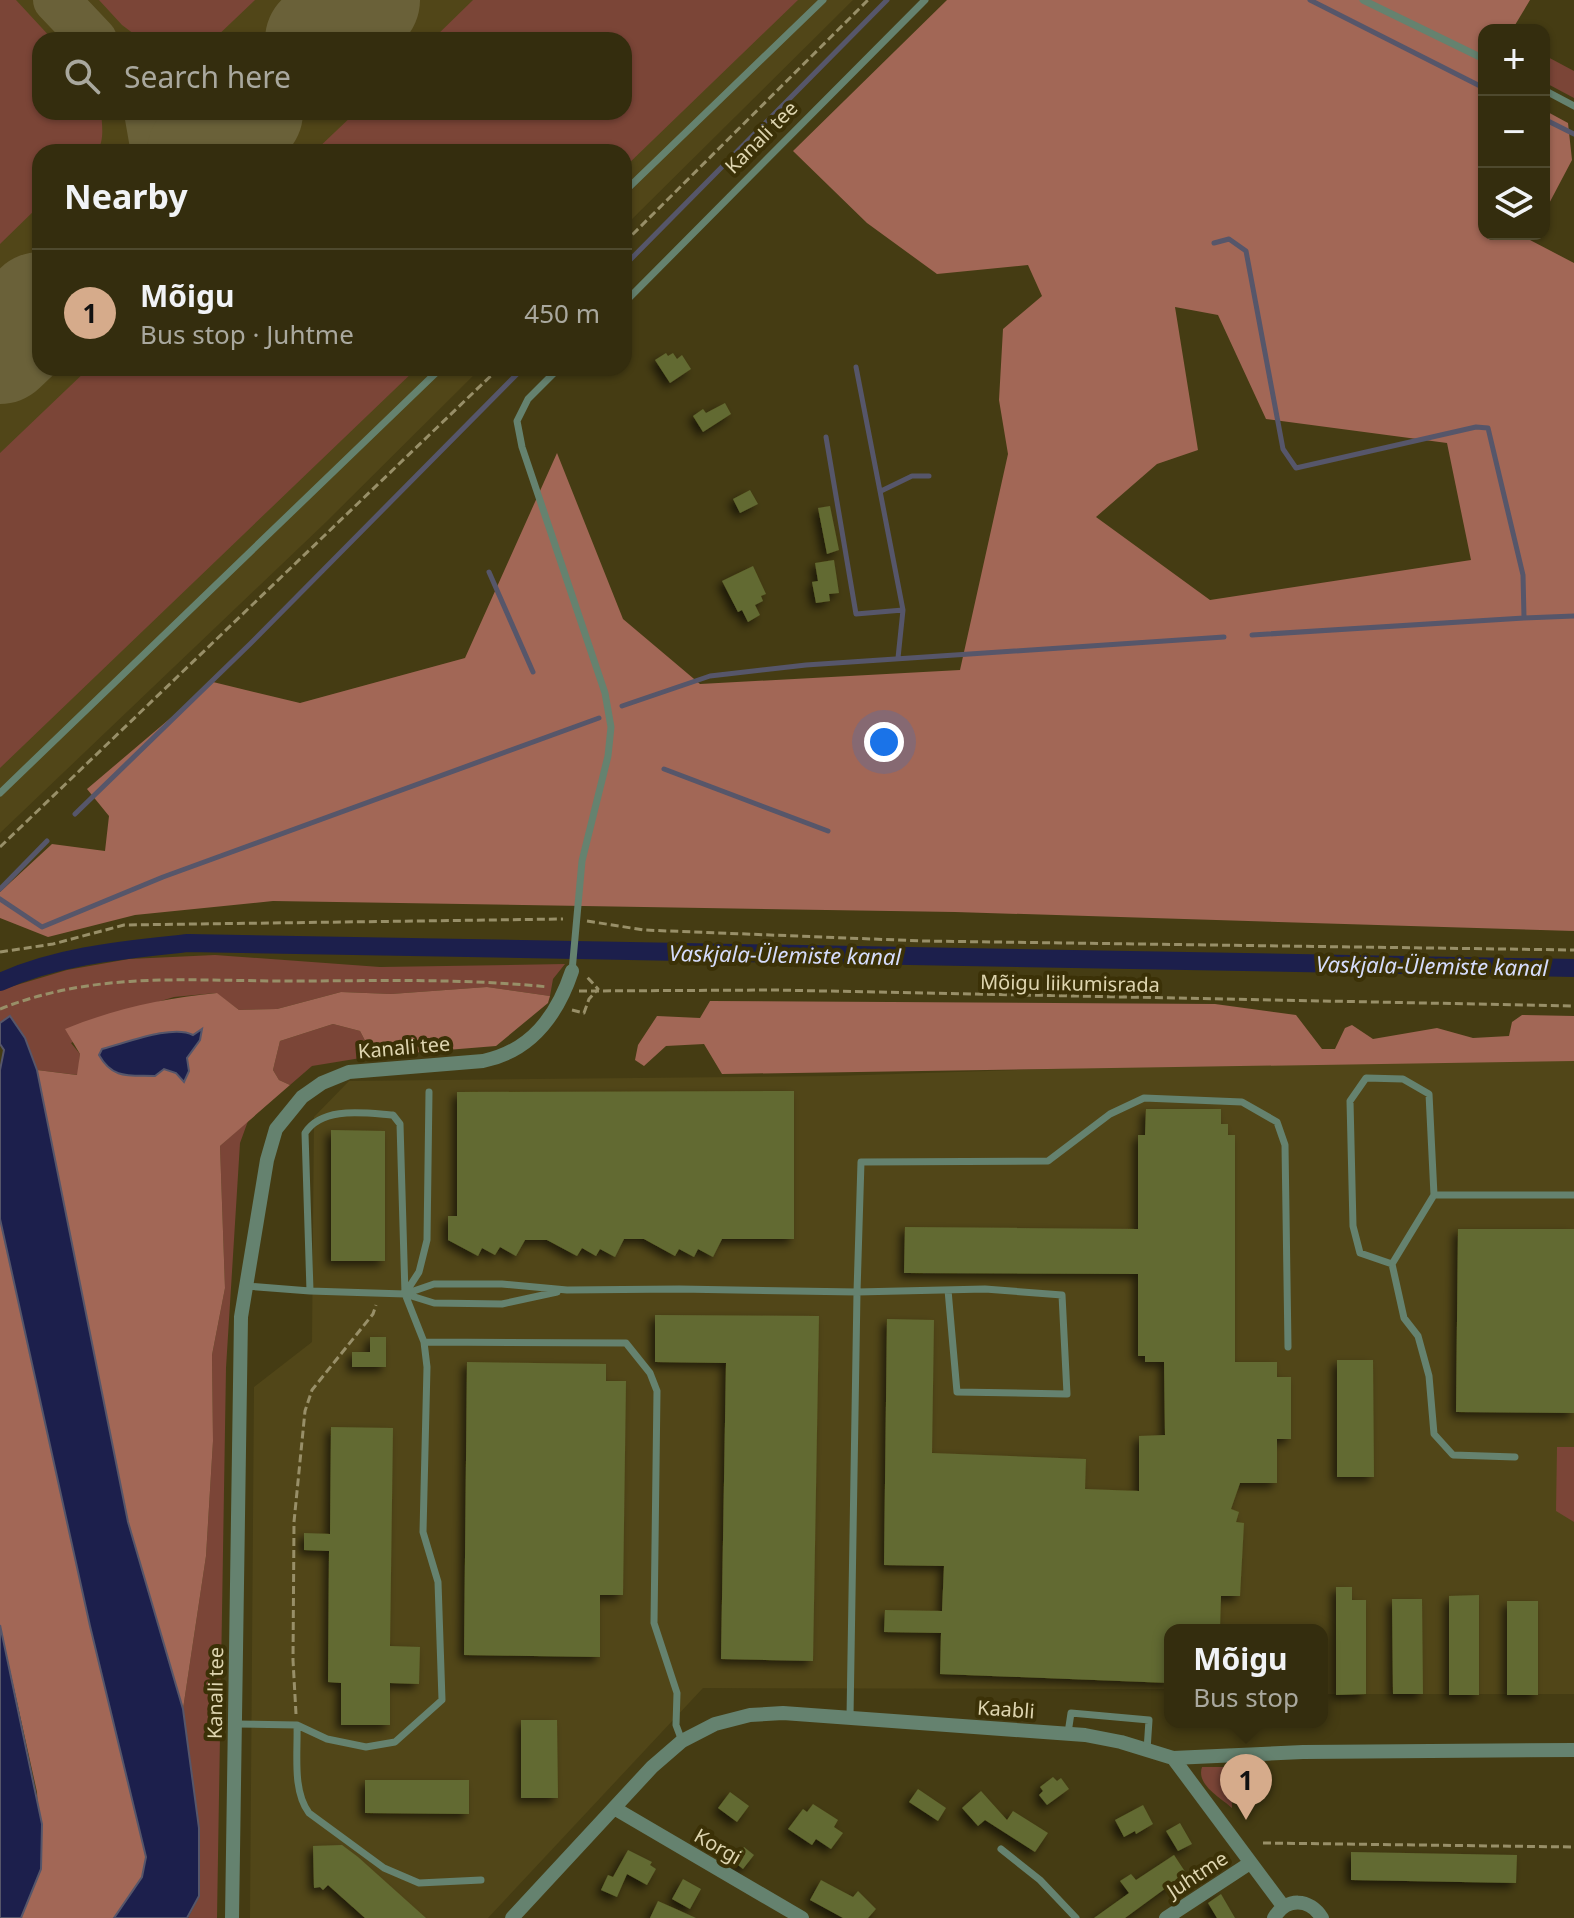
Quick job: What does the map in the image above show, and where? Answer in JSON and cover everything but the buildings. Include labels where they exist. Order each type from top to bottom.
[{"type":"street","name":"Kanali tee","points":[[232,1918],[241,1317],[267,1160],[276,1129],[302,1097],[322,1083],[349,1072],[500,1057],[532,1039],[558,1007],[572,971]]},
{"type":"street","name":"Kaabli","points":[[512,1918],[652,1767],[682,1741],[715,1724],[750,1715],[783,1713],[1067,1733],[1109,1740],[1173,1758],[1303,1752],[1574,1750]]},
{"type":"street","name":"Juhtme","points":[[1173,1758],[1250,1863],[1279,1912],[1293,1902],[1304,1902],[1314,1907],[1322,1918]]},
{"type":"street","name":"Korgi","points":[[614,1808],[802,1918]]},
{"type":"street","name":"Juhtme","points":[[1166,1918],[1250,1863]]},
{"type":"lane","points":[[632,184],[823,0]]},
{"type":"lane","name":"Kanali tee","points":[[632,295],[925,0]]},
{"type":"lane","points":[[1363,0],[1478,56]]},
{"type":"lane","points":[[1550,93],[1574,106]]},
{"type":"lane","points":[[0,793],[433,376]]},
{"type":"lane","name":"Kanali tee","points":[[551,376],[528,399],[517,421],[522,447],[605,693],[611,727],[608,756],[582,861],[572,971]]},
{"type":"lane","points":[[1392,1264],[1360,1253],[1353,1226],[1350,1101],[1366,1078],[1403,1079],[1429,1094],[1434,1195],[1392,1264],[1404,1318],[1418,1336],[1429,1376],[1434,1434],[1453,1455],[1515,1457]]},
{"type":"lane","points":[[405,1294],[419,1272],[427,1240],[429,1092]]},
{"type":"lane","points":[[850,1717],[861,1162],[1048,1161],[1110,1114],[1144,1098],[1242,1102],[1277,1122],[1285,1145],[1288,1347]]},
{"type":"lane","points":[[234,1724],[297,1725],[327,1739],[366,1747],[395,1742],[442,1700],[438,1582],[423,1532],[427,1367],[424,1342],[405,1294],[400,1124],[393,1115],[326,1115],[311,1123],[305,1133],[310,1291]]},
{"type":"lane","points":[[1434,1195],[1574,1195]]},
{"type":"lane","points":[[405,1294],[434,1284],[502,1284],[567,1290],[857,1292],[985,1289],[1062,1295],[1067,1394],[957,1392],[948,1290]]},
{"type":"lane","points":[[246,1286],[405,1294],[434,1303],[502,1304],[567,1290]]},
{"type":"lane","points":[[424,1342],[626,1343],[650,1373],[657,1391],[654,1623],[677,1693],[676,1725],[682,1741]]},
{"type":"lane","points":[[1067,1733],[1071,1713],[1149,1720],[1147,1750]]},
{"type":"lane","points":[[297,1725],[298,1783],[303,1805],[309,1813],[384,1868],[419,1883],[481,1880]]},
{"type":"lane","points":[[1001,1849],[1040,1880],[1076,1918]]},
{"type":"path","points":[[632,235],[868,0]]},
{"type":"path","points":[[0,847],[491,376]]},
{"type":"path","name":"Mõigu liikumisrada","points":[[0,952],[53,944],[124,925],[576,919],[644,930],[923,941],[1574,950]]},
{"type":"path","points":[[558,1007],[584,1013],[589,999],[598,989],[586,976],[572,971]]},
{"type":"path","name":"Mõigu liikumisrada","points":[[0,1009],[26,999],[96,984],[152,978],[483,980],[552,987],[565,992],[598,989],[1574,1006]]},
{"type":"path","points":[[297,1725],[293,1660],[294,1522],[305,1411],[312,1390],[373,1314],[379,1294]]},
{"type":"path","points":[[1263,1843],[1574,1847]]},
{"type":"shaded area","points":[[0,0],[853,0],[632,219],[632,144],[32,144],[32,376],[473,376],[324,524],[0,833]]},
{"type":"shaded area","points":[[0,0],[16,0],[46,32],[32,32],[32,120],[101,120],[102,133],[101,144],[32,144],[32,213],[0,244]]},
{"type":"shaded area","points":[[99,0],[255,0],[221,32],[131,32]]},
{"type":"shaded area","points":[[473,0],[798,0],[632,160],[632,144],[322,144],[348,120],[632,120],[632,32],[440,32]]},
{"type":"shaded area","points":[[947,0],[1530,0],[1516,24],[1478,24],[1478,240],[1530,240],[1574,263],[1574,931],[955,912],[273,901],[135,915],[48,937],[0,918],[0,892],[52,844],[105,851],[109,816],[87,789],[213,682],[300,703],[465,658],[557,453],[623,619],[700,684],[960,670],[1008,454],[999,400],[1003,329],[1042,296],[1028,265],[937,274],[867,223],[793,151]],"holes":[[[1175,307],[1218,315],[1266,419],[1447,443],[1471,560],[1210,600],[1096,517],[1157,464],[1198,450]]]},
{"type":"shaded area","points":[[1550,58],[1574,71],[1574,98],[1550,85]]},
{"type":"shaded area","points":[[1550,113],[1568,123],[1572,160],[1550,202]]},
{"type":"shaded area","points":[[81,376],[409,376],[0,768],[0,453]]},
{"type":"shaded area","points":[[215,955],[380,967],[565,964],[553,979],[550,996],[487,987],[391,994],[341,992],[277,1009],[239,1010],[216,993],[174,997],[151,1004],[71,1043],[80,1054],[78,1075],[37,1070],[25,1038],[10,1016],[0,1023],[0,990],[67,970],[129,959]]},
{"type":"shaded area","points":[[487,987],[550,996],[548,1003],[496,1046],[373,1056],[360,1031],[333,1024],[280,1041],[273,1070],[279,1080],[290,1085],[220,1146],[225,1288],[212,1355],[213,1441],[206,1556],[183,1709],[128,1522],[37,1070],[77,1075],[80,1054],[65,1029],[159,1001],[217,993],[239,1010],[277,1009],[341,992],[391,994]]},
{"type":"shaded area","points":[[710,1001],[1215,1004],[1296,1015],[1322,1049],[1335,1049],[1345,1028],[1352,1025],[1373,1039],[1437,1028],[1473,1038],[1509,1036],[1512,1022],[1522,1015],[1574,1016],[1574,1061],[722,1074],[704,1044],[666,1046],[644,1066],[635,1060],[638,1045],[657,1016],[700,1018]]},
{"type":"shaded area","points":[[10,1016],[25,1038],[37,1070],[128,1522],[183,1709],[199,1828],[199,1896],[187,1918],[114,1918],[142,1877],[146,1857],[90,1626],[0,1219],[0,1070],[4,1050],[0,1044],[0,1023]]},
{"type":"shaded area","points":[[333,1024],[360,1031],[373,1056],[312,1066],[290,1085],[279,1080],[273,1070],[280,1041]]},
{"type":"shaded area","points":[[202,1029],[200,1040],[187,1058],[189,1071],[184,1082],[176,1073],[164,1069],[155,1076],[130,1076],[116,1072],[99,1055],[102,1049],[149,1036],[174,1032],[193,1035]]},
{"type":"shaded area","points":[[1509,1054],[1574,1055],[1574,1694],[1328,1694],[1328,1624],[1164,1624],[1164,1689],[703,1688],[488,1918],[250,1918],[254,1387],[312,1342],[314,1117],[349,1081],[834,1076]]},
{"type":"shaded area","points":[[248,1121],[240,1143],[226,1368],[217,1918],[188,1918],[199,1897],[183,1709],[206,1556],[213,1441],[212,1355],[225,1288],[220,1146]]},
{"type":"shaded area","points":[[0,1219],[90,1626],[146,1857],[142,1877],[114,1918],[21,1918],[41,1869],[37,1792],[0,1625]]},
{"type":"shaded area","points":[[1557,1447],[1574,1447],[1574,1522],[1556,1511]]},
{"type":"shaded area","points":[[0,1625],[42,1824],[41,1869],[21,1918],[0,1918]]},
{"type":"shaded area","points":[[1202,1767],[1225,1767],[1231,1772],[1232,1808],[1206,1785],[1202,1779]]},
{"type":"waterway","points":[[632,258],[887,0]]},
{"type":"waterway","points":[[1310,0],[1478,85]]},
{"type":"waterway","points":[[1550,122],[1574,134]]},
{"type":"waterway","points":[[1214,243],[1229,239],[1246,251],[1283,449],[1296,468],[1476,427],[1488,428],[1523,575],[1524,618],[1574,616]]},
{"type":"waterway","points":[[856,367],[903,610],[898,658]]},
{"type":"waterway","points":[[75,814],[250,644],[515,376]]},
{"type":"waterway","points":[[826,437],[856,614],[903,610]]},
{"type":"waterway","points":[[881,491],[912,476],[929,476]]},
{"type":"waterway","points":[[489,572],[533,672]]},
{"type":"waterway","points":[[1252,635],[1524,618]]},
{"type":"waterway","points":[[622,706],[710,676],[806,665],[1224,637]]},
{"type":"waterway","points":[[0,899],[42,927],[163,877],[599,718]]},
{"type":"waterway","points":[[664,769],[828,831]]},
{"type":"waterway","points":[[0,889],[47,841]]},
{"type":"waterway","name":"Vaskjala-Ülemiste kanal","points":[[0,982],[69,960],[188,943],[1574,968]]},
{"type":"taxiway","points":[[56,0],[86,32]]},
{"type":"taxiway","points":[[148,120],[153,144]]},
{"type":"runway","points":[[330,32],[363,0]]},
{"type":"runway","points":[[212,144],[238,120]]},
{"type":"runway","points":[[0,347],[32,317]]},
{"type":"place","name":"Mõigu","points":[[1246,1820]]}]
